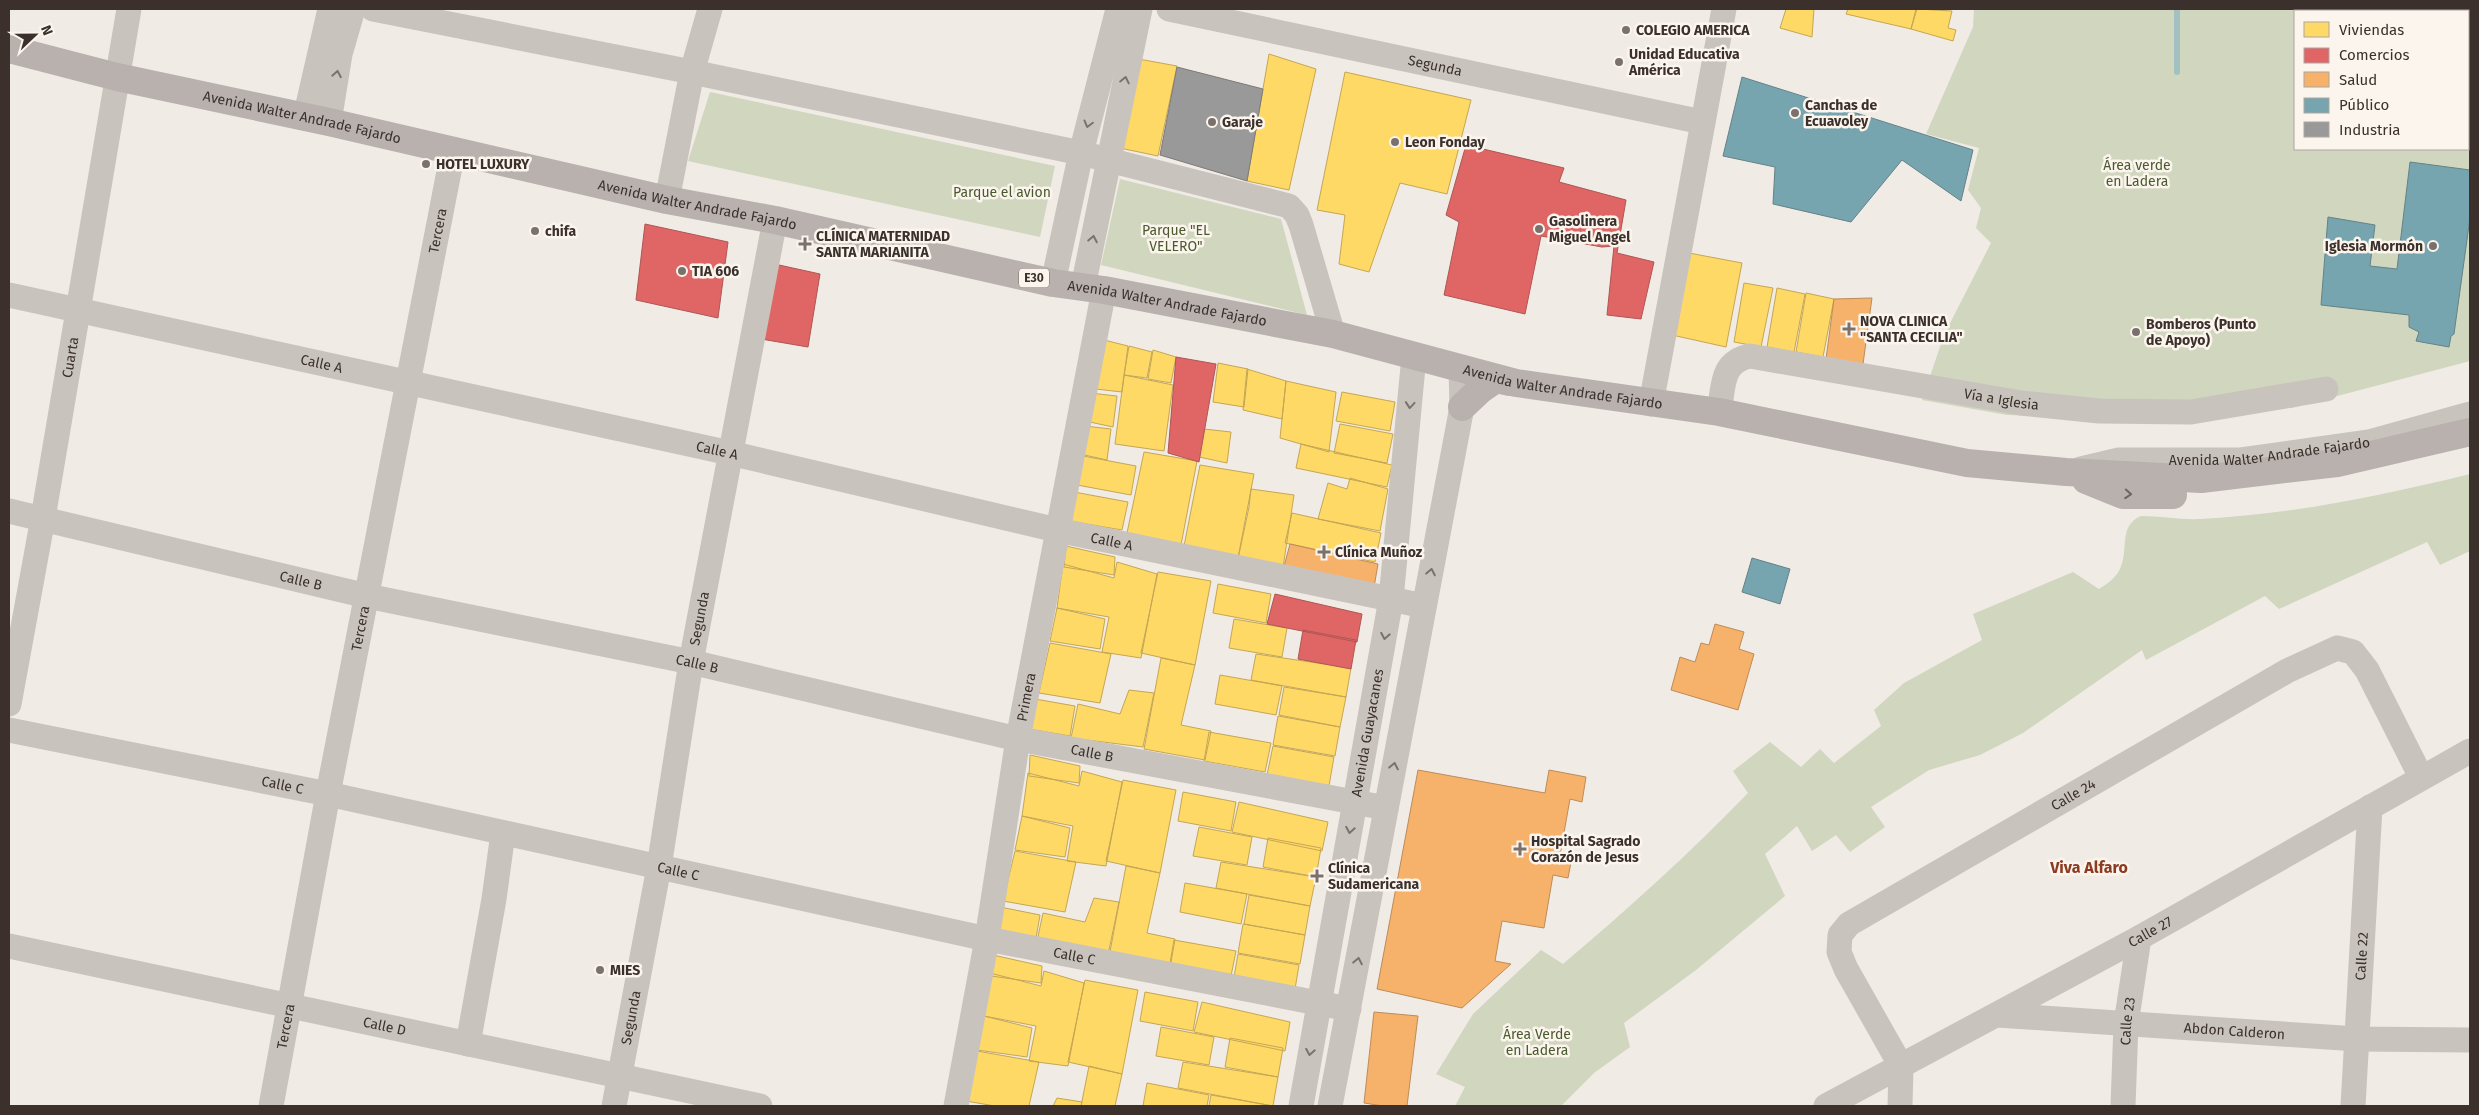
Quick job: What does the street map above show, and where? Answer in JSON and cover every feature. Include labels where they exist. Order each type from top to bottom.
[{"type":"main road","name":"Avenida Walter Andrade Fajardo","points":[[9,49],[117,77],[317,120],[667,200],[775,220],[1052,282],[1094,288],[1332,334],[1516,383],[1651,404],[1719,412],[1967,463],[2093,474],[2201,479],[2337,463],[2470,432]]},
{"type":"main road","points":[[1462,407],[1480,390],[1496,379],[1516,383]]},
{"type":"main road","name":"Avenida Walter Andrade Fajardo","points":[[2066,472],[2123,495],[2252,492],[2321,483],[2410,466],[2470,450]]},
{"type":"street","name":"Cuarta","points":[[9,704],[43,518],[129,9]]},
{"type":"street","points":[[317,120],[330,9]]},
{"type":"street","points":[[317,120],[340,54],[353,9]]},
{"type":"street","points":[[373,9],[692,72],[1081,153],[1289,206],[1297,215],[1301,225],[1332,334]]},
{"type":"street","points":[[667,200],[692,72],[710,9]]},
{"type":"street","points":[[1052,282],[1081,153],[1118,9]]},
{"type":"street","name":"Primera","points":[[956,1106],[987,940],[1018,739],[1057,530],[1094,288],[1108,160],[1140,9]]},
{"type":"street","name":"Segunda","points":[[1169,9],[1702,122]]},
{"type":"street","points":[[1651,404],[1724,9]]},
{"type":"street","name":"Tercera","points":[[270,1106],[328,794],[453,151]]},
{"type":"street","name":"Segunda","points":[[614,1106],[659,867],[691,662],[775,220]]},
{"type":"street","name":"Calle A","points":[[9,295],[730,453],[1057,530],[1424,606]]},
{"type":"street","name":"Avenida Guayacanes","points":[[1301,1106],[1391,600],[1414,356]]},
{"type":"street","name":"Vía a Iglesia","points":[[1719,412],[1728,368],[1733,362],[1750,356],[2021,403],[2099,411],[2191,412],[2326,390]]},
{"type":"street","points":[[1330,1106],[1462,407],[1461,369]]},
{"type":"street","name":"Avenida Walter Andrade Fajardo","points":[[2066,472],[2119,460],[2241,460],[2369,442],[2470,414]]},
{"type":"street","name":"Calle B","points":[[9,511],[367,596],[691,662],[1018,739],[1386,808]]},
{"type":"street","name":"Calle 24","points":[[1901,1066],[1846,969],[1839,952],[1840,934],[1849,924],[2287,671],[2337,648],[2353,652],[2367,670],[2421,777]]},
{"type":"street","name":"Calle C","points":[[9,730],[328,794],[987,940],[1319,1004],[1349,1008]]},
{"type":"street","name":"Calle 27","points":[[1826,1106],[1997,1016],[2139,938],[2470,750]]},
{"type":"street","name":"Calle 22","points":[[2353,1106],[2370,807]]},
{"type":"street","points":[[468,1044],[494,898],[503,833]]},
{"type":"street","name":"Calle 23","points":[[2123,1106],[2126,1024],[2139,938]]},
{"type":"street","name":"Calle D","points":[[9,946],[760,1106]]},
{"type":"street","name":"Abdon Calderon","points":[[1997,1016],[2356,1038],[2470,1040]]},
{"type":"street","points":[[1900,1106],[1901,1066]]},
{"type":"green space","name":"Área verde en Ladera","points":[[1974,9],[2464,9],[2294,10],[2294,150],[2469,150],[2470,30],[2470,361],[2292,408],[2063,417],[2007,415],[1922,400],[1944,335],[1991,243],[1976,228],[1981,208],[1968,190],[1979,148],[1926,134],[1973,27]]},
{"type":"green space","name":"Parque el avion","points":[[710,92],[1055,166],[1040,237],[688,161]]},
{"type":"green space","name":"Parque \"EL VELERO\"","points":[[1120,179],[1281,219],[1307,315],[1101,265]]},
{"type":"green space","name":"Área Verde en Ladera","points":[[2470,474],[2470,551],[2440,565],[2427,542],[2279,609],[2265,596],[2146,660],[2142,650],[2023,733],[1980,755],[1929,770],[1871,807],[1885,827],[1850,852],[1836,835],[1812,851],[1797,826],[1765,854],[1785,896],[1696,970],[1624,1023],[1630,1047],[1594,1073],[1561,1106],[1455,1106],[1465,1087],[1436,1074],[1473,1014],[1541,950],[1563,964],[1658,881],[1748,793],[1733,771],[1770,742],[1801,767],[1820,749],[1834,763],[1881,726],[1874,710],[1904,683],[1982,640],[1973,614],[2073,572],[2099,589],[2119,571],[2124,556],[2126,533],[2134,520],[2141,516],[2201,519],[2269,513],[2370,497]]},
{"type":"building: Viviendas","points":[[1786,9],[1814,9],[1812,37],[1780,28]]},
{"type":"building: Viviendas","points":[[1848,9],[1916,9],[1911,29],[1846,14]]},
{"type":"building: Viviendas","points":[[1917,9],[1952,11],[1948,28],[1956,30],[1953,41],[1911,29]]},
{"type":"building: Viviendas","points":[[1269,54],[1316,69],[1289,190],[1247,181]]},
{"type":"building: Viviendas","points":[[1133,58],[1177,66],[1158,156],[1115,147]]},
{"type":"building: Viviendas","name":"Leon Fonday","points":[[1345,72],[1471,100],[1447,194],[1400,183],[1369,272],[1339,264],[1345,215],[1317,210]]},
{"type":"building: Viviendas","points":[[1689,253],[1742,263],[1726,347],[1672,335]]},
{"type":"building: Viviendas","points":[[1744,283],[1773,288],[1761,347],[1734,342]]},
{"type":"building: Viviendas","points":[[1777,288],[1805,294],[1794,352],[1767,347]]},
{"type":"building: Viviendas","points":[[1806,293],[1834,299],[1823,357],[1796,352]]},
{"type":"building: Viviendas","points":[[1096,338],[1128,346],[1122,392],[1087,388]]},
{"type":"building: Viviendas","points":[[1129,346],[1152,352],[1147,378],[1124,375]]},
{"type":"building: Viviendas","points":[[1153,350],[1176,357],[1171,383],[1148,379]]},
{"type":"building: Viviendas","points":[[1218,363],[1248,369],[1244,407],[1213,402]]},
{"type":"building: Viviendas","points":[[1247,369],[1286,381],[1282,419],[1243,410]]},
{"type":"building: Viviendas","points":[[1124,375],[1173,385],[1164,451],[1115,444]]},
{"type":"building: Viviendas","points":[[1286,381],[1336,392],[1329,452],[1280,438]]},
{"type":"building: Viviendas","points":[[1342,392],[1395,402],[1390,431],[1336,421]]},
{"type":"building: Viviendas","points":[[1090,393],[1117,396],[1113,427],[1085,421]]},
{"type":"building: Viviendas","points":[[1340,424],[1393,434],[1387,463],[1334,453]]},
{"type":"building: Viviendas","points":[[1085,426],[1111,429],[1107,460],[1080,454]]},
{"type":"building: Viviendas","points":[[1204,429],[1231,432],[1227,463],[1199,457]]},
{"type":"building: Viviendas","points":[[1301,444],[1392,465],[1387,487],[1296,468]]},
{"type":"building: Viviendas","points":[[1144,452],[1197,461],[1181,545],[1127,533]]},
{"type":"building: Viviendas","points":[[1083,456],[1136,466],[1131,495],[1077,485]]},
{"type":"building: Viviendas","points":[[1200,465],[1254,474],[1238,558],[1184,546]]},
{"type":"building: Viviendas","points":[[1350,478],[1388,489],[1380,531],[1318,519],[1328,483],[1347,489]]},
{"type":"building: Viviendas","points":[[1251,489],[1294,495],[1282,574],[1238,559]]},
{"type":"building: Viviendas","points":[[1074,492],[1128,502],[1122,530],[1069,521]]},
{"type":"building: Viviendas","points":[[1292,513],[1381,533],[1375,562],[1285,543]]},
{"type":"building: Viviendas","points":[[1066,546],[1115,557],[1114,575],[1064,567]]},
{"type":"building: Viviendas","points":[[1117,562],[1157,574],[1141,658],[1102,652],[1109,617],[1057,608],[1063,564],[1114,578]]},
{"type":"building: Viviendas","points":[[1158,572],[1211,581],[1195,665],[1141,653]]},
{"type":"building: Viviendas","points":[[1218,584],[1271,594],[1266,623],[1213,613]]},
{"type":"building: Viviendas","points":[[1057,608],[1105,619],[1100,649],[1050,641]]},
{"type":"building: Viviendas","points":[[1234,619],[1287,628],[1282,657],[1229,648]]},
{"type":"building: Viviendas","points":[[1050,643],[1111,654],[1100,703],[1039,693]]},
{"type":"building: Viviendas","points":[[1256,654],[1351,668],[1346,697],[1251,680]]},
{"type":"building: Viviendas","points":[[1161,658],[1195,665],[1181,725],[1211,731],[1205,760],[1144,749]]},
{"type":"building: Viviendas","points":[[1220,675],[1282,686],[1276,715],[1215,704]]},
{"type":"building: Viviendas","points":[[1284,687],[1346,697],[1340,727],[1279,715]]},
{"type":"building: Viviendas","points":[[1129,690],[1154,693],[1143,747],[1071,738],[1078,704],[1120,714]]},
{"type":"building: Viviendas","points":[[1035,699],[1075,706],[1070,736],[1029,729]]},
{"type":"building: Viviendas","points":[[1278,716],[1340,727],[1335,756],[1273,745]]},
{"type":"building: Viviendas","points":[[1209,732],[1271,743],[1265,772],[1204,761]]},
{"type":"building: Viviendas","points":[[1273,746],[1334,757],[1329,786],[1267,775]]},
{"type":"building: Viviendas","points":[[1030,755],[1080,766],[1079,783],[1029,776]]},
{"type":"building: Viviendas","points":[[1082,771],[1122,782],[1106,866],[1067,861],[1073,826],[1022,816],[1028,773],[1079,786]]},
{"type":"building: Viviendas","points":[[1123,780],[1176,790],[1160,873],[1106,861]]},
{"type":"building: Viviendas","points":[[1183,792],[1236,802],[1231,831],[1178,821]]},
{"type":"building: Viviendas","points":[[1239,802],[1328,822],[1322,851],[1232,832]]},
{"type":"building: Viviendas","points":[[1022,816],[1070,828],[1065,857],[1015,850]]},
{"type":"building: Viviendas","points":[[1199,827],[1252,837],[1247,865],[1193,856]]},
{"type":"building: Viviendas","points":[[1268,838],[1321,848],[1316,877],[1263,867]]},
{"type":"building: Viviendas","points":[[1015,851],[1076,862],[1065,912],[1003,901]]},
{"type":"building: Viviendas","points":[[1221,862],[1316,877],[1310,906],[1216,888]]},
{"type":"building: Viviendas","points":[[1126,866],[1160,873],[1147,933],[1175,939],[1170,968],[1109,957]]},
{"type":"building: Viviendas","points":[[1185,883],[1247,894],[1241,924],[1180,912]]},
{"type":"building: Viviendas","points":[[1249,895],[1310,906],[1305,935],[1244,924]]},
{"type":"building: Viviendas","points":[[1094,898],[1119,902],[1108,955],[1036,946],[1043,913],[1085,922]]},
{"type":"building: Viviendas","points":[[1000,907],[1040,915],[1035,944],[994,938]]},
{"type":"building: Viviendas","points":[[1243,924],[1305,935],[1300,964],[1238,953]]},
{"type":"building: Viviendas","points":[[1174,940],[1236,951],[1230,981],[1169,969]]},
{"type":"building: Viviendas","points":[[1238,954],[1299,965],[1294,995],[1233,983]]},
{"type":"building: Viviendas","points":[[993,955],[1042,966],[1041,983],[991,976]]},
{"type":"building: Viviendas","points":[[1044,971],[1084,983],[1068,1066],[1029,1061],[1036,1026],[984,1016],[990,973],[1041,986]]},
{"type":"building: Viviendas","points":[[1085,980],[1138,990],[1122,1074],[1068,1062]]},
{"type":"building: Viviendas","points":[[1145,992],[1198,1002],[1193,1031],[1140,1021]]},
{"type":"building: Viviendas","points":[[1202,1002],[1290,1022],[1285,1051],[1194,1032]]},
{"type":"building: Viviendas","points":[[984,1016],[1032,1028],[1027,1057],[977,1050]]},
{"type":"building: Viviendas","points":[[1161,1027],[1214,1037],[1209,1065],[1156,1056]]},
{"type":"building: Viviendas","points":[[1230,1038],[1283,1048],[1278,1077],[1225,1067]]},
{"type":"building: Viviendas","points":[[977,1051],[1039,1062],[1029,1106],[995,1106],[966,1101]]},
{"type":"building: Viviendas","points":[[1183,1062],[1278,1077],[1273,1106],[1178,1088]]},
{"type":"building: Viviendas","points":[[1089,1066],[1122,1074],[1115,1106],[1081,1106]]},
{"type":"building: Viviendas","points":[[1147,1083],[1209,1095],[1207,1106],[1143,1106]]},
{"type":"building: Viviendas","points":[[1211,1095],[1273,1106],[1209,1106]]},
{"type":"building: Viviendas","points":[[1057,1098],[1082,1102],[1081,1106],[1053,1106]]},
{"type":"building: Comercios","name":"Gasolinera Miguel Angel","points":[[1466,145],[1564,168],[1559,182],[1626,200],[1617,253],[1654,262],[1641,319],[1607,315],[1614,246],[1602,247],[1541,236],[1525,314],[1444,295],[1459,222],[1446,215]]},
{"type":"building: Comercios","name":"TIA 606","points":[[645,224],[728,242],[718,318],[636,300]]},
{"type":"building: Comercios","points":[[770,263],[820,274],[808,347],[761,339]]},
{"type":"building: Comercios","points":[[1176,357],[1216,364],[1199,462],[1168,453]]},
{"type":"building: Comercios","points":[[1275,594],[1362,614],[1357,642],[1267,624]]},
{"type":"building: Comercios","points":[[1303,630],[1356,640],[1351,669],[1298,659]]},
{"type":"building: Salud","name":"NOVA CLINICA \"SANTA CECILIA\"","points":[[1872,298],[1863,364],[1826,359],[1834,299]]},
{"type":"building: Salud","points":[[1290,544],[1378,564],[1373,593],[1282,574]]},
{"type":"building: Salud","points":[[1715,624],[1744,632],[1739,649],[1754,654],[1738,710],[1671,690],[1680,657],[1695,662],[1701,643],[1709,645]]},
{"type":"building: Salud","name":"Hospital Sagrado Corazón de Jesus","points":[[1418,770],[1545,793],[1549,770],[1586,777],[1582,802],[1570,799],[1560,855],[1572,857],[1568,878],[1553,875],[1544,928],[1502,921],[1495,961],[1511,964],[1462,1008],[1377,989]]},
{"type":"building: Salud","points":[[1374,1012],[1418,1016],[1407,1106],[1383,1106],[1364,1103]]},
{"type":"building: Público","name":"Canchas de Ecuavoley","points":[[1742,77],[1973,150],[1961,201],[1902,160],[1851,222],[1773,204],[1775,167],[1723,156]]},
{"type":"building: Público","name":"Iglesia Mormón","points":[[2410,162],[2470,170],[2470,218],[2454,334],[2451,336],[2449,347],[2416,341],[2419,332],[2409,327],[2409,315],[2321,305],[2328,217],[2375,225],[2370,266],[2397,269]]},
{"type":"building: Público","points":[[1752,558],[1790,569],[1780,604],[1742,592]]},
{"type":"building: Industria","name":"Garaje","points":[[1177,67],[1263,89],[1247,181],[1160,155]]},
{"type":"waterway","points":[[2177,9],[2177,72]]},
{"type":"place","name":"COLEGIO AMERICA","points":[[1626,30]]},
{"type":"place","name":"Unidad Educativa América","points":[[1619,62]]},
{"type":"place","name":"Canchas de Ecuavoley","points":[[1795,113]]},
{"type":"place","name":"Garaje","points":[[1212,122]]},
{"type":"place","name":"Leon Fonday","points":[[1395,142]]},
{"type":"place","name":"HOTEL LUXURY","points":[[426,164]]},
{"type":"place","name":"Gasolinera Miguel Angel","points":[[1539,229]]},
{"type":"place","name":"chifa","points":[[535,231]]},
{"type":"place","name":"CLÍNICA MATERNIDAD SANTA MARIANITA","points":[[805,244]]},
{"type":"place","name":"Iglesia Mormón","points":[[2433,246]]},
{"type":"place","name":"TIA 606","points":[[682,271]]},
{"type":"place","name":"NOVA CLINICA \"SANTA CECILIA\"","points":[[1849,329]]},
{"type":"place","name":"Bomberos (Punto de Apoyo)","points":[[2136,332]]},
{"type":"place","name":"Clínica Muñoz","points":[[1324,552]]},
{"type":"place","name":"Hospital Sagrado Corazón de Jesus","points":[[1520,849]]},
{"type":"place","name":"Clínica Sudamericana","points":[[1317,876]]},
{"type":"place","name":"MIES","points":[[600,970]]},
{"type":"district","name":"Viva Alfaro","points":[[2089,867]]}]
